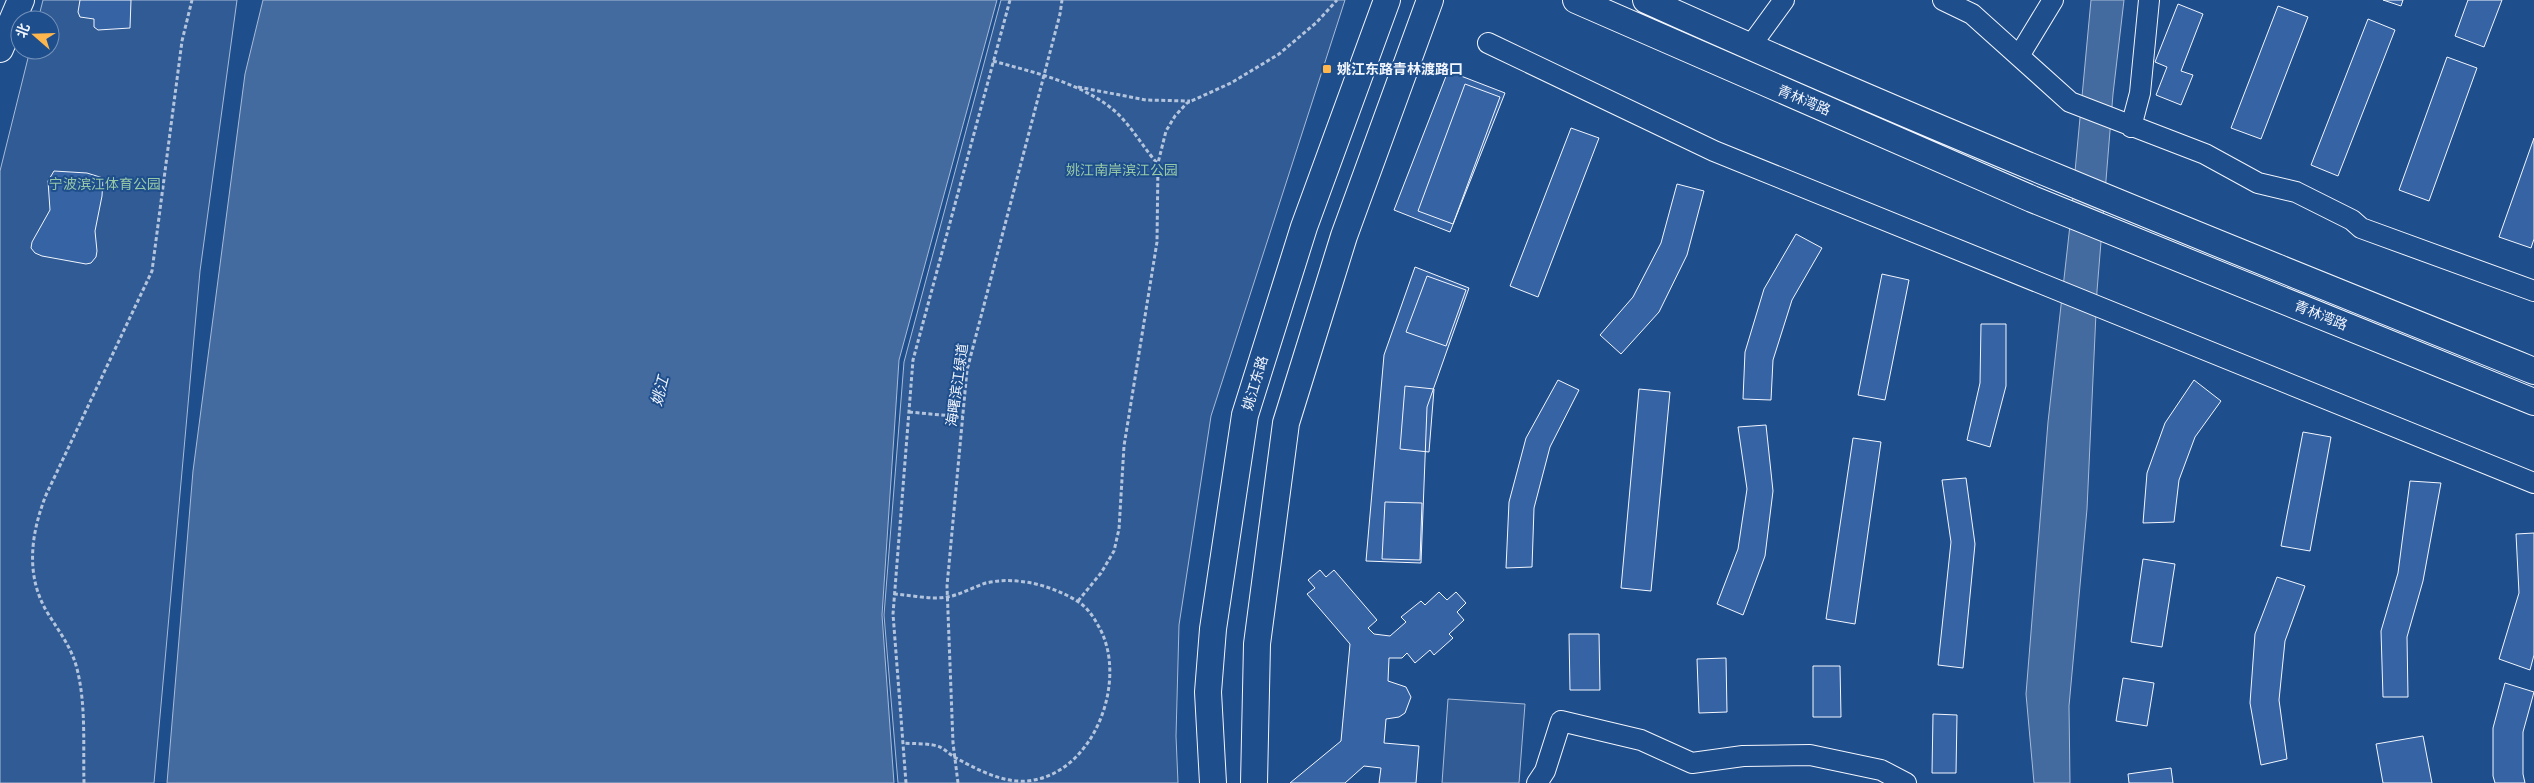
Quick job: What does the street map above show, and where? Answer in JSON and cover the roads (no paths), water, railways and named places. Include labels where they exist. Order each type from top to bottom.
[{"type":"main road","points":[[0,49],[20,0]]},
{"type":"main road","name":"姚江东路","points":[[1213,783],[1208,692],[1213,629],[1245,415],[1304,227],[1387,0]]},
{"type":"main road","points":[[1254,783],[1257,644],[1286,423],[1344,236],[1430,0]]},
{"type":"main road","name":"青林湾路","points":[[1576,0],[2032,199],[2109,228],[2534,402]]},
{"type":"main road","name":"青林湾路","points":[[1646,0],[1749,48],[2019,163],[2534,371]]},
{"type":"street","points":[[1749,48],[1784,0]]},
{"type":"street","points":[[1943,0],[1972,14],[2070,102],[2205,154],[2258,183],[2296,192],[2352,220],[2361,228],[2534,291]]},
{"type":"street","points":[[2019,56],[2053,0]]},
{"type":"street","points":[[2128,125],[2140,93],[2149,0]]},
{"type":"street","points":[[1488,43],[1714,151],[2534,483]]},
{"type":"street","points":[[1537,783],[1545,771],[1561,720],[1641,740],[1692,763],[1743,756],[1810,755],[1881,770],[1906,783]]},
{"type":"water","name":"姚江","points":[[263,0],[997,0],[899,360],[882,615],[894,783],[167,783],[193,471],[245,74]]},
{"type":"water","points":[[2091,0],[2124,0],[2113,94],[2097,291],[2087,509],[2069,706],[2070,783],[2034,783],[2026,694],[2048,422],[2070,225]]},
{"type":"place","name":"姚江东路青林渡路口","points":[[1327,69]]},
{"type":"park label","name":"姚江南岸滨江公园","points":[[1122,170]]},
{"type":"park label","name":"宁波滨江体育公园","points":[[105,184]]}]
